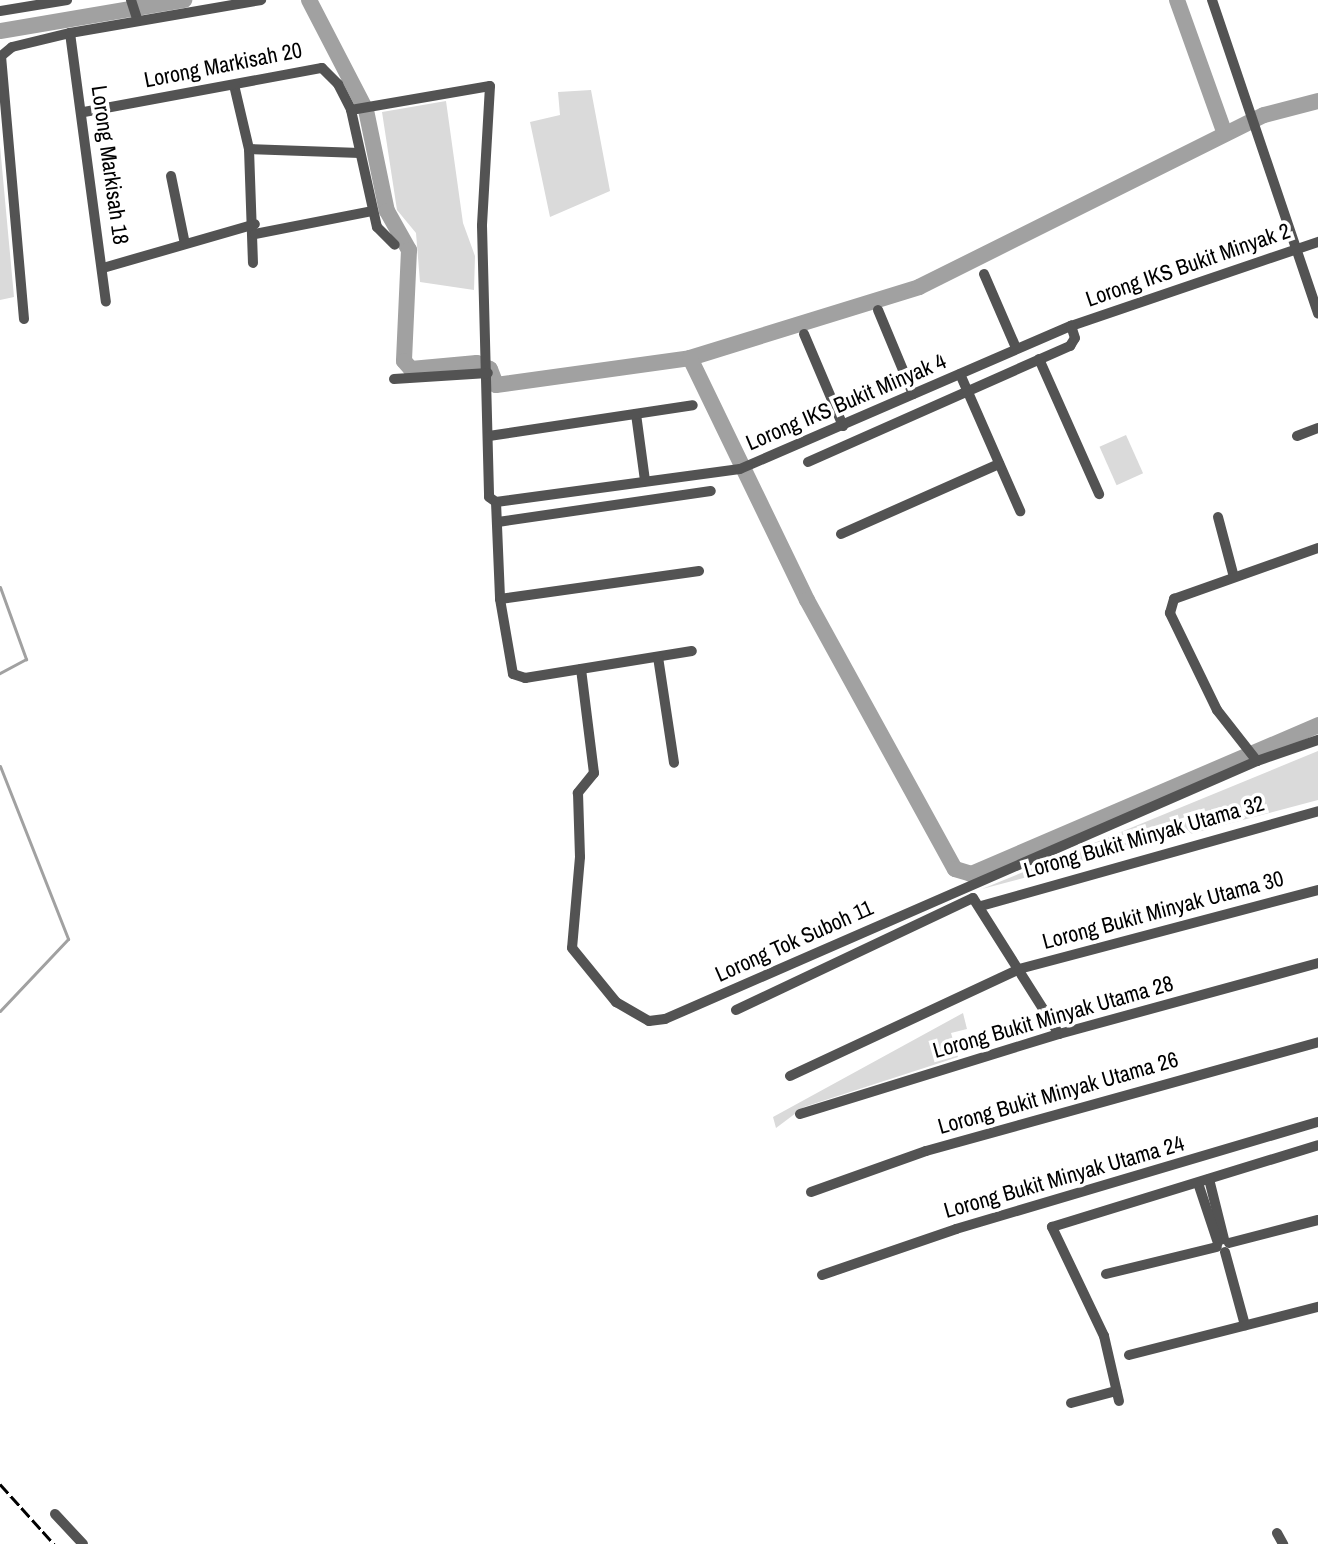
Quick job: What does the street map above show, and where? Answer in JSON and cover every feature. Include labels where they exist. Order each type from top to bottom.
[{"type":"street","points":[[0,11],[67,0]]},
{"type":"street","points":[[131,0],[137,18]]},
{"type":"street","points":[[24,319],[1,56],[12,47],[137,18],[261,0]]},
{"type":"street","points":[[1212,0],[1318,314]]},
{"type":"street","name":"Lorong Markisah 18","points":[[70,33],[84,112],[106,302]]},
{"type":"street","name":"Lorong Markisah 20","points":[[84,112],[322,68],[338,84],[354,110]]},
{"type":"street","points":[[234,85],[249,149],[255,229],[253,263]]},
{"type":"street","points":[[395,245],[381,233],[372,211],[354,110],[490,86],[482,226],[489,436],[493,500],[498,522],[500,599],[513,674],[525,678],[692,651]]},
{"type":"street","points":[[249,149],[360,153]]},
{"type":"street","points":[[171,176],[185,244]]},
{"type":"street","points":[[103,268],[185,244],[255,229],[372,211]]},
{"type":"street","name":"Lorong IKS Bukit Minyak 2","points":[[1071,326],[1318,242]]},
{"type":"street","points":[[984,274],[1016,348]]},
{"type":"street","points":[[878,310],[913,394]]},
{"type":"street","points":[[808,462],[1075,342],[1071,326]]},
{"type":"street","name":"Lorong IKS Bukit Minyak 4","points":[[493,500],[717,473],[765,461],[1071,326]]},
{"type":"street","points":[[804,334],[843,426]]},
{"type":"street","points":[[1039,359],[1099,494]]},
{"type":"street","points":[[394,379],[488,368]]},
{"type":"street","points":[[960,374],[1020,511]]},
{"type":"street","points":[[489,436],[693,405]]},
{"type":"street","points":[[636,414],[645,481]]},
{"type":"street","points":[[1297,436],[1318,428]]},
{"type":"street","points":[[841,534],[999,464]]},
{"type":"street","points":[[498,522],[711,491]]},
{"type":"street","points":[[1218,517],[1234,577]]},
{"type":"street","points":[[1253,756],[1217,710],[1170,613],[1182,593],[1318,548]]},
{"type":"street","points":[[500,599],[699,571]]},
{"type":"street","points":[[658,657],[674,763]]},
{"type":"street","name":"Lorong Tok Suboh 11","points":[[581,669],[594,773],[578,793],[579,880],[572,948],[616,1002],[649,1021],[665,1019],[1253,756],[1318,740]]},
{"type":"street","name":"Lorong Bukit Minyak Utama 32","points":[[736,1010],[973,898],[981,906],[1318,811]]},
{"type":"street","name":"Lorong Bukit Minyak Utama 30","points":[[790,1076],[1019,969],[1318,890]]},
{"type":"street","points":[[981,906],[1059,1034]]},
{"type":"street","name":"Lorong Bukit Minyak Utama 28","points":[[800,1114],[1059,1034],[1318,963]]},
{"type":"street","name":"Lorong Bukit Minyak Utama 26","points":[[811,1192],[926,1151],[1318,1042]]},
{"type":"street","name":"Lorong Bukit Minyak Utama 24","points":[[822,1275],[956,1229],[1318,1122]]},
{"type":"street","points":[[1071,1403],[1118,1396],[1104,1336],[1052,1233],[1057,1223],[1318,1145]]},
{"type":"street","points":[[1209,1179],[1245,1325]]},
{"type":"street","points":[[1198,1183],[1223,1245]]},
{"type":"street","points":[[1106,1274],[1318,1220]]},
{"type":"street","points":[[1129,1355],[1318,1307]]},
{"type":"street","points":[[55,1514],[83,1544]]},
{"type":"street","points":[[1277,1533],[1283,1544]]},
{"type":"shaded area","points":[[591,90],[610,191],[550,217],[530,122],[560,115],[558,92]]},
{"type":"shaded area","points":[[446,101],[463,223],[475,256],[474,290],[420,282],[416,233],[397,210],[382,112]]},
{"type":"shaded area","points":[[0,146],[14,297],[0,300]]},
{"type":"shaded area","points":[[1126,435],[1143,473],[1117,485],[1100,447]]},
{"type":"shaded area","points":[[1318,751],[1318,800],[982,889]]},
{"type":"shaded area","points":[[963,1013],[967,1029],[951,1033],[958,1057],[804,1107],[776,1128],[773,1117]]},
{"type":"waterway","points":[[0,31],[184,0]]},
{"type":"waterway","points":[[309,0],[366,110],[387,211],[409,250],[404,361],[411,369],[477,363],[490,369],[496,385],[690,358],[919,287],[1264,115],[1318,101]]},
{"type":"waterway","points":[[1177,0],[1225,134]]},
{"type":"waterway","points":[[690,358],[807,600],[955,869],[971,874],[1318,725]]},
{"type":"waterway","points":[[0,587],[26,659],[0,673]]},
{"type":"waterway","points":[[0,766],[68,939],[0,1011]]},
{"type":"railway","points":[[0,1484],[54,1544]]}]
